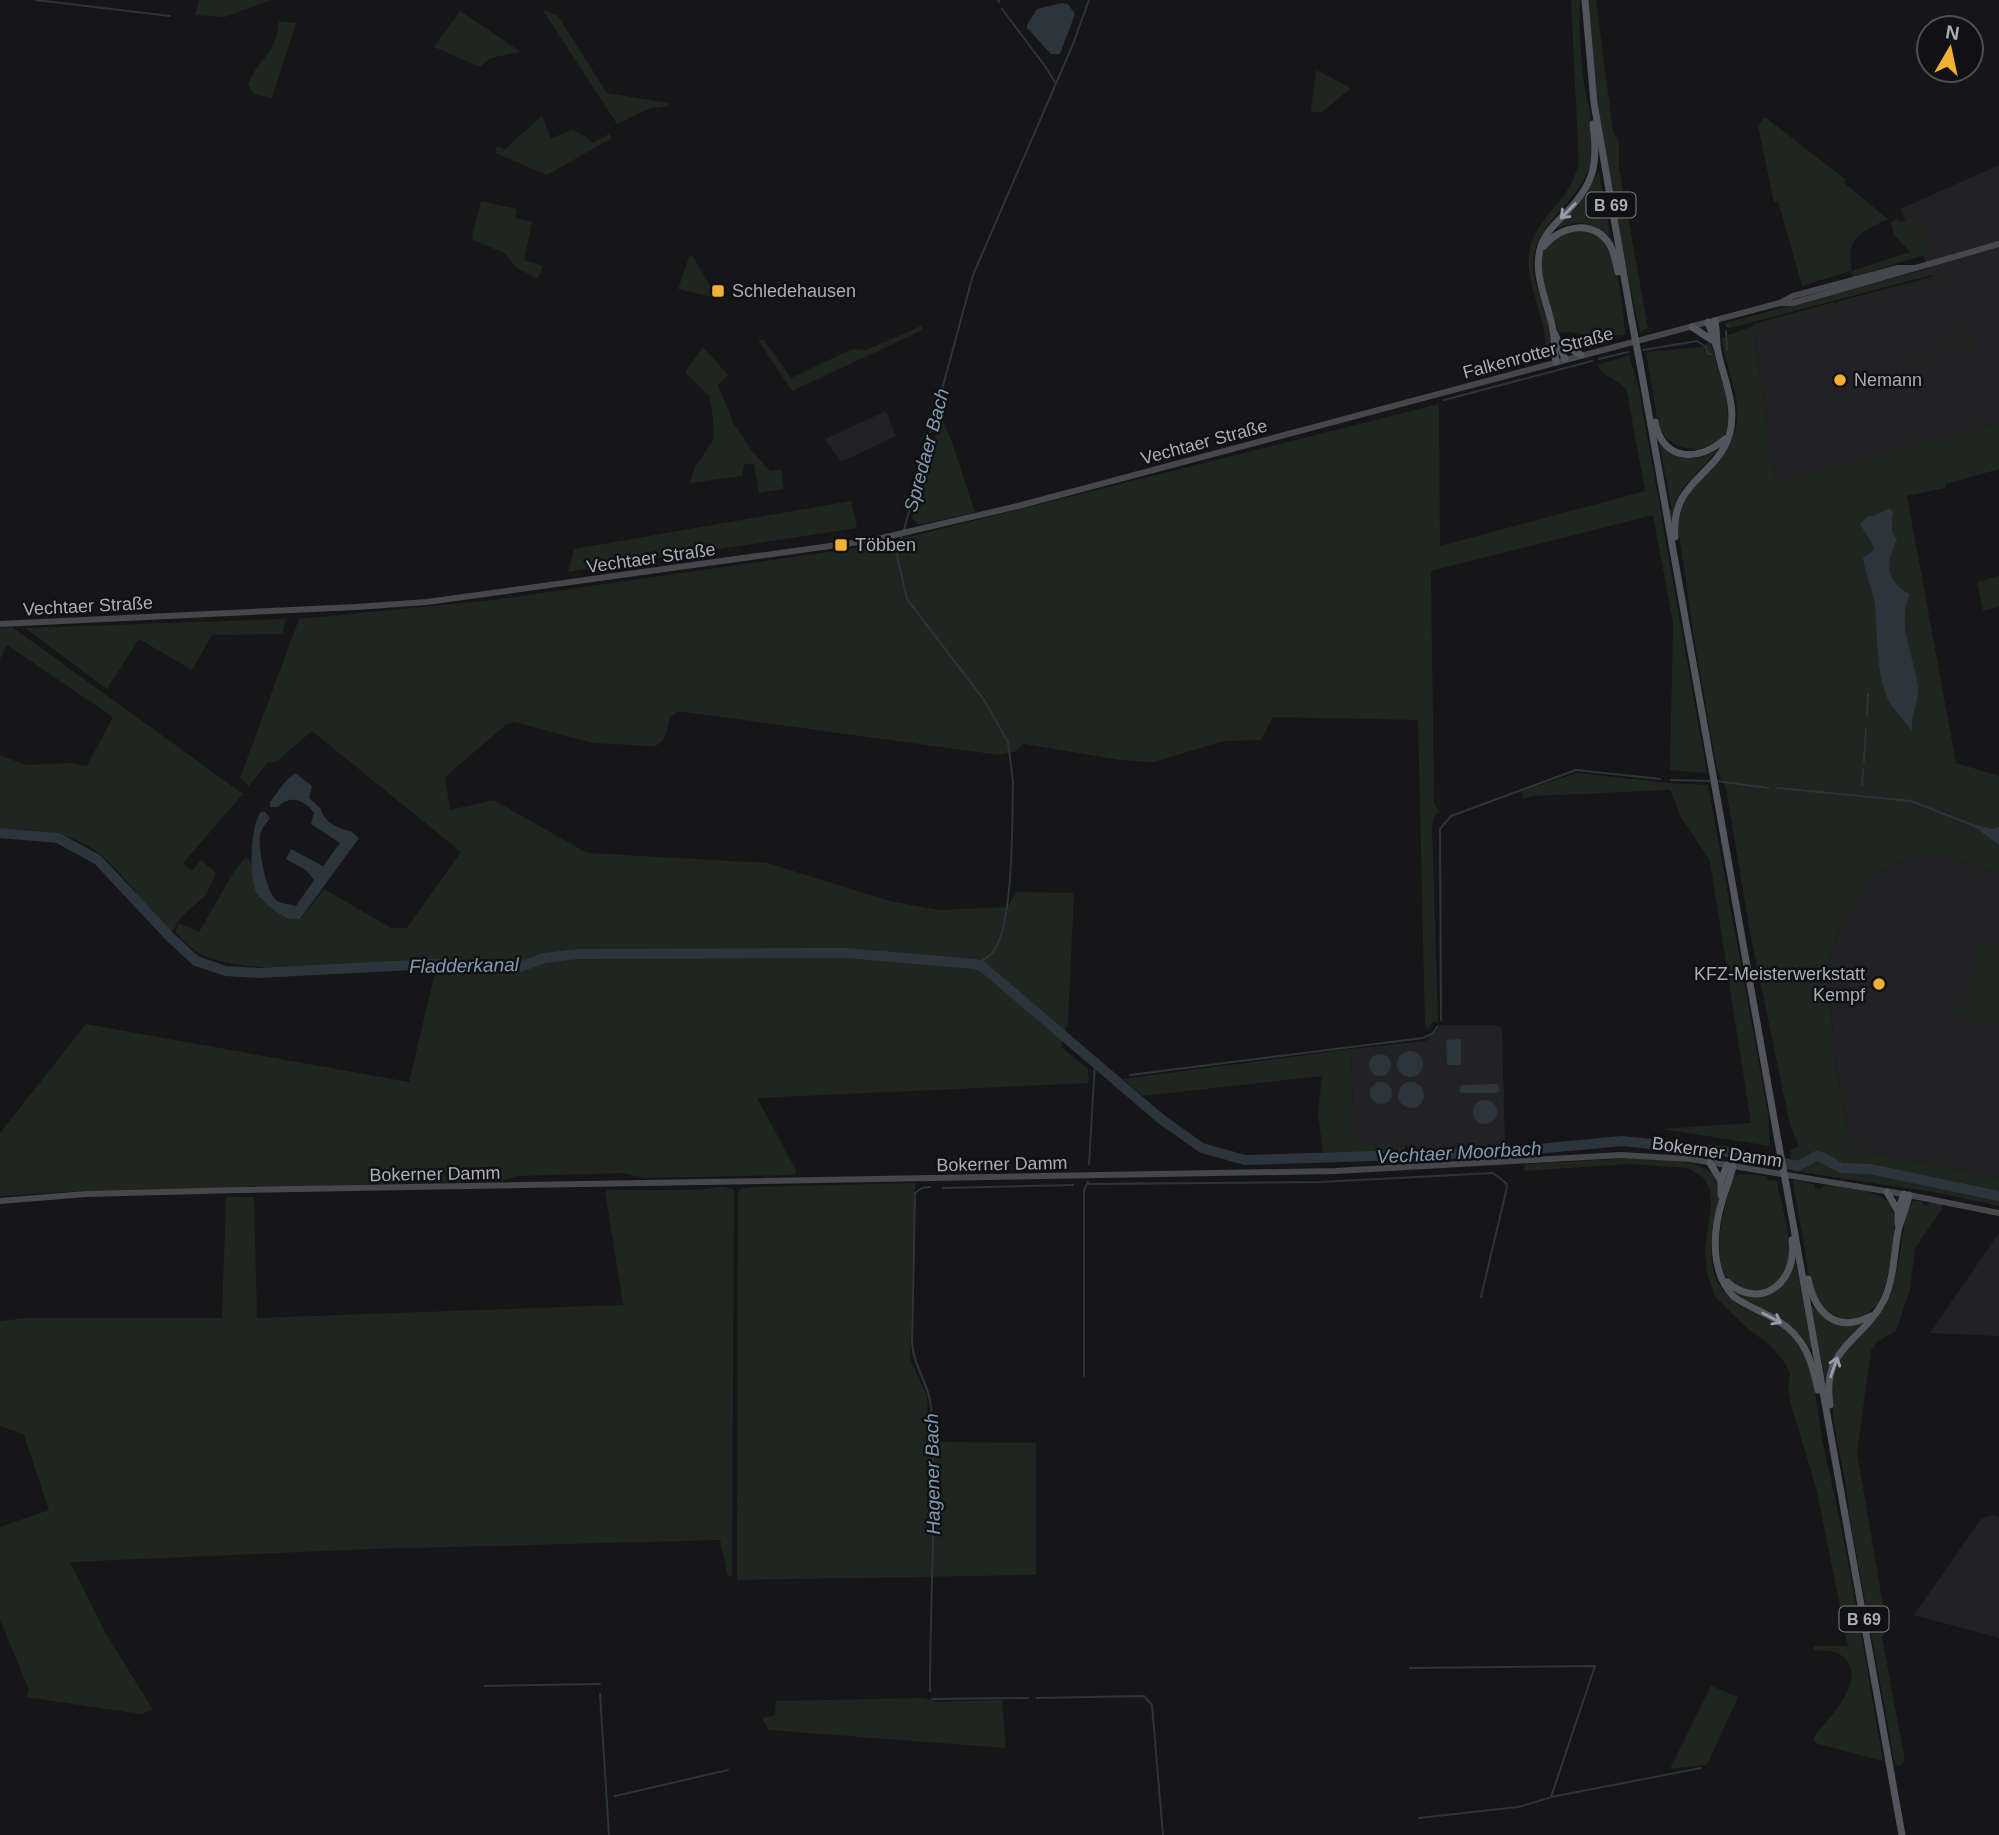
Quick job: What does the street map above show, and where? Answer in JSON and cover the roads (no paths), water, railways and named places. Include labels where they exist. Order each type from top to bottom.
[{"type":"main road","name":"B 69","points":[[1585,0],[1586,36],[1594,103],[1629,307],[1902,1835]]},
{"type":"main road","points":[[1556,362],[1553,331],[1540,281],[1539,260],[1546,236],[1577,202],[1591,178],[1596,152],[1591,114],[1594,103]]},
{"type":"main road","points":[[1539,260],[1544,246],[1557,233],[1576,227],[1597,232],[1605,238],[1615,255],[1624,300],[1629,307]]},
{"type":"main road","name":"Falkenrotter Straße","points":[[1293,433],[1711,322],[1780,303],[1793,296],[1999,244]]},
{"type":"main road","points":[[1711,322],[1712,340]]},
{"type":"main road","points":[[1679,579],[1681,571],[1675,531],[1677,511],[1687,489],[1719,454],[1729,436],[1732,407],[1711,322]]},
{"type":"main road","points":[[1692,327],[1712,340],[1718,350]]},
{"type":"main road","points":[[1553,331],[1565,359]]},
{"type":"main road","points":[[1560,343],[1581,355]]},
{"type":"main road","points":[[1642,378],[1648,386],[1656,428],[1668,446],[1680,454],[1698,455],[1714,449],[1729,436]]},
{"type":"main road","name":"Vechtaer Straße","points":[[0,624],[316,610],[427,602],[797,552],[913,532],[1293,433]]},
{"type":"main road","name":"Bokerner Damm","points":[[0,1201],[86,1194],[239,1190],[1336,1171],[1621,1155],[1670,1157],[1730,1166],[1999,1213]]},
{"type":"main road","points":[[1710,1163],[1721,1181],[1722,1201]]},
{"type":"main road","points":[[1721,1181],[1730,1166]]},
{"type":"main road","points":[[1730,1166],[1715,1253],[1721,1277],[1734,1297],[1778,1321],[1803,1342],[1813,1364],[1820,1400],[1826,1409]]},
{"type":"main road","points":[[1887,1192],[1898,1211],[1899,1228]]},
{"type":"main road","points":[[1898,1211],[1906,1195]]},
{"type":"main road","points":[[1831,1433],[1833,1423],[1829,1387],[1833,1367],[1844,1346],[1883,1302],[1890,1284],[1906,1195]]},
{"type":"main road","points":[[1721,1277],[1738,1291],[1749,1293],[1769,1291],[1779,1285],[1786,1278],[1793,1258],[1790,1210]]},
{"type":"main road","points":[[1797,1244],[1803,1256],[1812,1295],[1822,1312],[1834,1320],[1852,1322],[1875,1314]]},
{"type":"waterway","points":[[36,0],[170,16]]},
{"type":"waterway","name":"Spredaer Bach","points":[[904,530],[973,275],[1073,44],[1089,0]]},
{"type":"waterway","points":[[1002,9],[1056,84]]},
{"type":"waterway","points":[[1726,331],[1726,350]]},
{"type":"waterway","points":[[1643,350],[1697,341],[1711,354]]},
{"type":"waterway","points":[[1599,359],[1628,352]]},
{"type":"waterway","points":[[1444,400],[1592,361]]},
{"type":"waterway","name":"Spredaer Bach","points":[[902,535],[897,556],[907,599],[984,700],[1008,742],[1013,781],[1010,871],[1005,920],[993,952],[975,964]]},
{"type":"waterway","points":[[1867,716],[1868,694]]},
{"type":"waterway","points":[[1864,761],[1866,729]]},
{"type":"waterway","points":[[1862,785],[1863,769]]},
{"type":"waterway","points":[[1441,1020],[1440,829],[1451,816],[1576,770],[1660,779]]},
{"type":"waterway","points":[[1671,780],[1712,781]]},
{"type":"waterway","points":[[1717,781],[1768,788]]},
{"type":"waterway","points":[[1777,788],[1911,801],[1975,826]]},
{"type":"waterway","name":"Vechtaer Moorbach","points":[[0,833],[58,838],[98,860],[196,961],[226,971],[258,973],[432,964],[517,968],[544,958],[578,954],[847,953],[975,964],[983,967],[1161,1119],[1202,1148],[1245,1160],[1506,1152],[1622,1141],[1729,1152],[1798,1166],[1816,1156],[1841,1168],[1870,1169],[1999,1196]]},
{"type":"waterway","points":[[1130,1075],[1423,1038],[1432,1034],[1438,1026]]},
{"type":"waterway","name":"Hagener Bach","points":[[1089,1164],[1095,1062]]},
{"type":"waterway","points":[[1088,1184],[1321,1182],[1493,1173],[1506,1183],[1507,1187],[1481,1297]]},
{"type":"waterway","points":[[1084,1376],[1084,1190],[1088,1182]]},
{"type":"waterway","name":"Hagener Bach","points":[[943,1188],[1073,1185]]},
{"type":"waterway","name":"Hagener Bach","points":[[930,1187],[915,1193],[912,1343],[915,1360],[930,1400],[933,1443],[930,1691]]},
{"type":"waterway","points":[[1410,1668],[1595,1666],[1551,1797],[1701,1768]]},
{"type":"waterway","points":[[485,1686],[600,1684]]},
{"type":"waterway","points":[[600,1694],[609,1835]]},
{"type":"waterway","name":"Hagener Bach","points":[[1037,1698],[1144,1696],[1152,1705],[1163,1835]]},
{"type":"waterway","name":"Hagener Bach","points":[[932,1699],[1028,1698]]},
{"type":"waterway","points":[[615,1796],[728,1770]]},
{"type":"waterway","points":[[1419,1818],[1518,1807],[1549,1798]]},
{"type":"place","name":"Schledehausen","points":[[718,291]]},
{"type":"place","name":"Nemann","points":[[1840,380]]},
{"type":"place","name":"Többen","points":[[841,545]]},
{"type":"place","name":"KFZ-Meisterwerkstatt Kempf","points":[[1879,984]]},
{"type":"water label","name":"Fladderkanal","points":[[464,965]]}]
